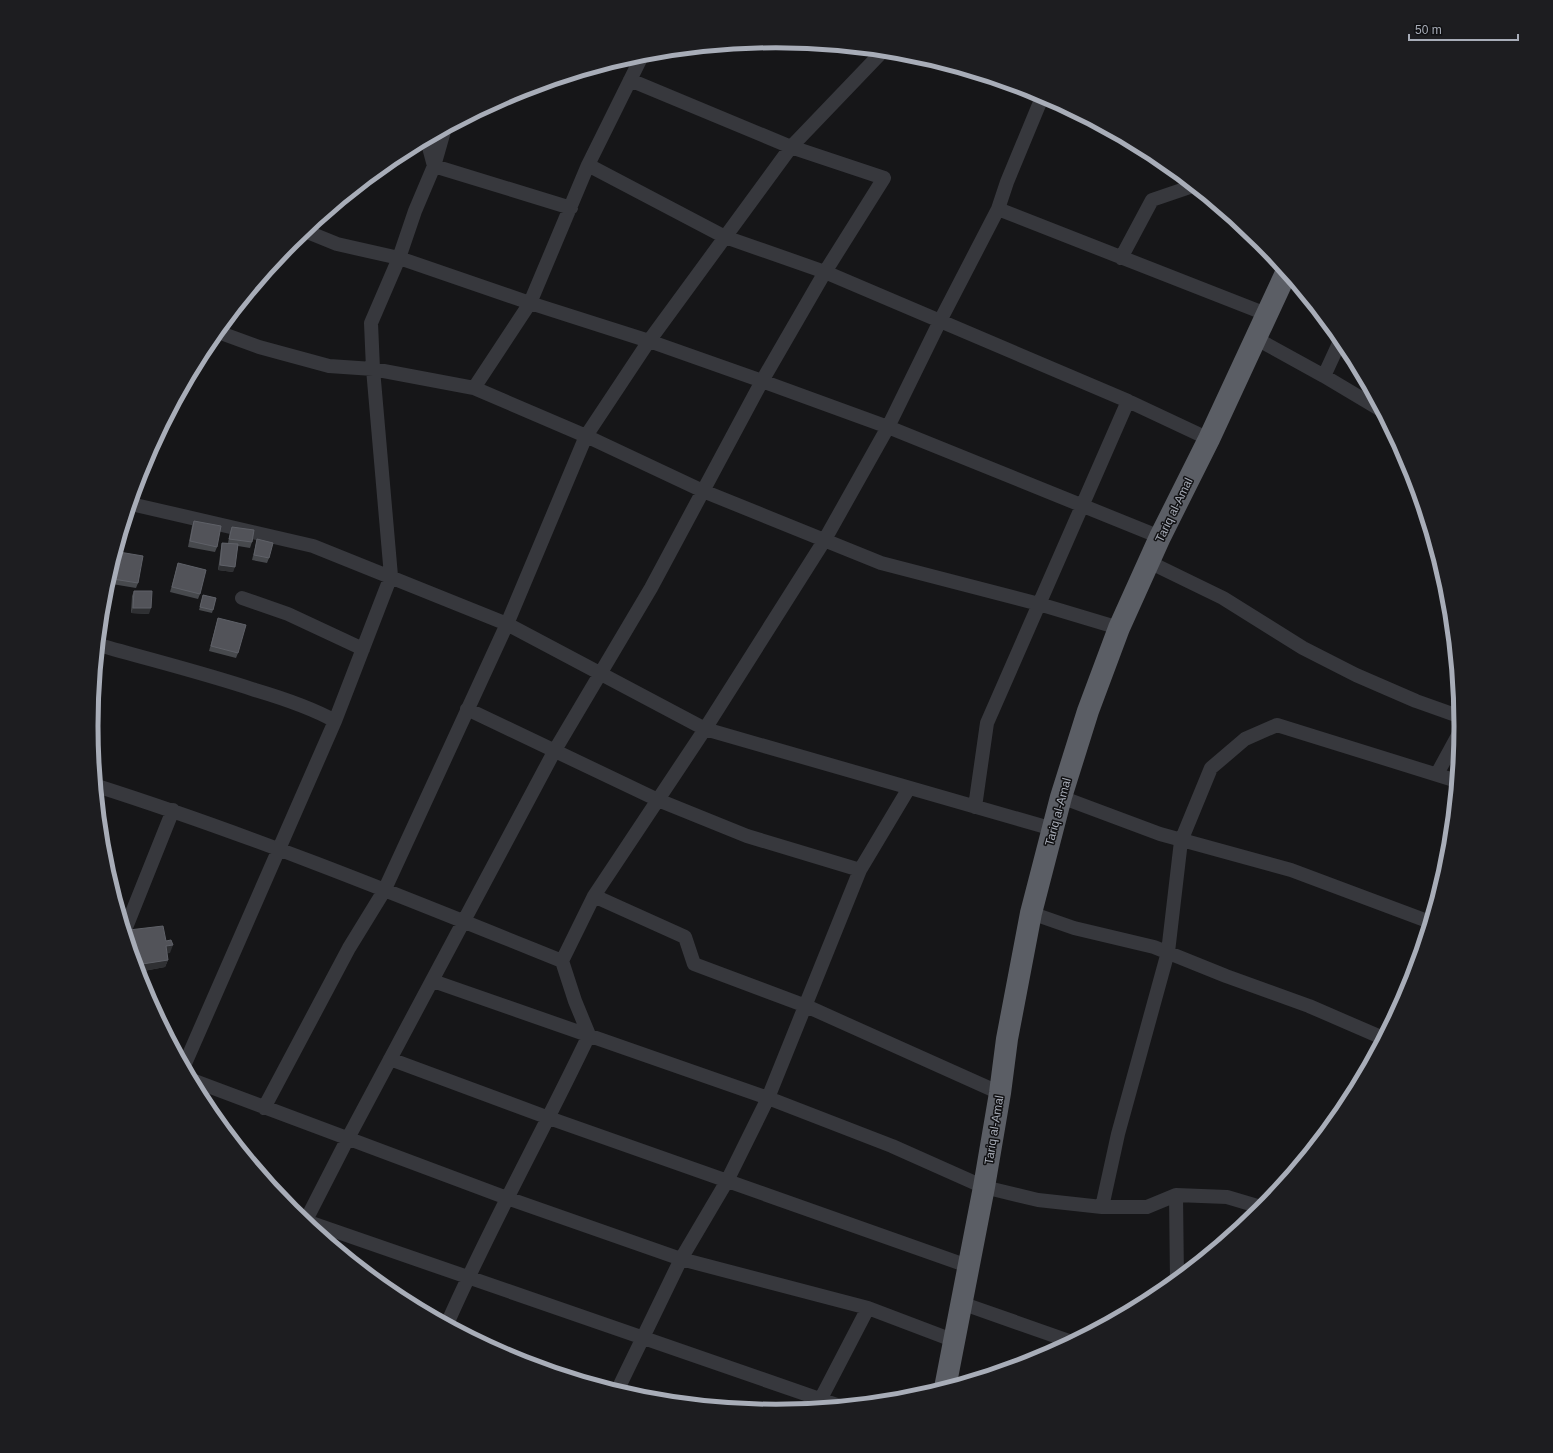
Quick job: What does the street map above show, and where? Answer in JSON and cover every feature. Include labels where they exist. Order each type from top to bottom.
[{"type":"highway","name":"Tariq al-Amal","points":[[946,1383],[984,1187],[1000,1093],[1007,1039],[1030,913],[1061,796],[1088,710],[1119,628],[1160,537],[1209,439],[1284,276]]},
{"type":"street","points":[[264,1108],[349,948],[384,891],[507,624],[586,436],[649,341],[791,147],[879,56]]},
{"type":"street","points":[[474,388],[530,303],[588,165],[639,62]]},
{"type":"street","points":[[307,1216],[555,750],[651,588],[762,381],[824,272],[884,178],[791,147],[630,80]]},
{"type":"street","points":[[590,1035],[574,1001],[562,961],[594,896],[705,729],[824,541],[888,427],[940,321],[998,210],[1007,182],[1040,102]]},
{"type":"street","points":[[186,1061],[280,850],[335,721],[391,576],[374,370],[372,323],[399,258],[415,211],[434,166],[442,136]]},
{"type":"street","points":[[428,144],[434,166]]},
{"type":"street","points":[[588,165],[725,237],[824,272],[1128,401],[1209,439]]},
{"type":"street","points":[[434,166],[571,208]]},
{"type":"street","points":[[1121,258],[1152,200],[1189,187]]},
{"type":"street","points":[[998,210],[1266,314]]},
{"type":"street","points":[[311,233],[337,244],[399,258],[530,303],[649,341],[762,381],[888,427],[1160,537]]},
{"type":"street","points":[[223,334],[259,347],[329,366],[374,370],[474,388],[586,436],[703,491],[881,563],[1039,604],[1119,628]]},
{"type":"street","points":[[1255,338],[1374,406]]},
{"type":"street","points":[[1324,376],[1338,346]]},
{"type":"street","points":[[975,807],[987,723],[1128,401]]},
{"type":"street","points":[[135,505],[313,546],[391,576],[507,624],[705,729],[1053,829]]},
{"type":"street","points":[[1149,562],[1223,598],[1303,648],[1350,672],[1416,701],[1455,715]]},
{"type":"street","points":[[242,598],[288,614],[363,649]]},
{"type":"street","points":[[103,646],[211,676],[278,697],[321,713],[335,721]]},
{"type":"street","points":[[467,709],[658,800],[747,836],[860,870]]},
{"type":"street","points":[[1102,1207],[1118,1134],[1168,952],[1181,841],[1211,768],[1245,739],[1278,725],[1453,780]]},
{"type":"street","points":[[1437,774],[1455,742]]},
{"type":"street","points":[[101,787],[173,810],[280,850],[562,961]]},
{"type":"street","points":[[619,1386],[681,1259],[727,1181],[768,1098],[860,870],[909,788]]},
{"type":"street","points":[[1061,796],[1181,841],[1291,870],[1426,921]]},
{"type":"street","points":[[128,925],[173,810]]},
{"type":"street","points":[[594,896],[685,937],[694,964],[806,1006],[1000,1093]]},
{"type":"street","points":[[1030,913],[1074,928],[1154,947],[1226,976],[1309,1006],[1380,1036]]},
{"type":"street","points":[[433,981],[768,1098],[892,1146],[984,1187],[1038,1200],[1102,1207],[1146,1207],[1176,1195],[1227,1197],[1256,1206]]},
{"type":"street","points":[[449,1320],[468,1276],[590,1035]]},
{"type":"street","points":[[390,1059],[549,1118],[968,1266]]},
{"type":"street","points":[[200,1083],[347,1140],[681,1259],[868,1308],[955,1341]]},
{"type":"street","points":[[1176,1195],[1177,1274]]},
{"type":"street","points":[[317,1225],[643,1337],[818,1403],[868,1308]]},
{"type":"street","points":[[961,1303],[1066,1340]]},
{"type":"building","points":[[194,521],[221,526],[217,547],[190,541]]},
{"type":"building","points":[[232,527],[254,530],[252,542],[229,539]]},
{"type":"building","points":[[257,539],[273,543],[269,558],[254,555]]},
{"type":"building","points":[[222,543],[238,544],[235,567],[220,565]]},
{"type":"building","points":[[121,552],[143,556],[138,583],[114,579]]},
{"type":"building","points":[[178,563],[206,570],[200,594],[172,587]]},
{"type":"building","points":[[134,591],[152,591],[151,608],[133,608]]},
{"type":"building","points":[[203,595],[216,598],[213,610],[200,607]]},
{"type":"building","points":[[218,618],[246,625],[238,653],[211,646]]},
{"type":"building","points":[[163,926],[166,941],[171,940],[173,945],[166,946],[168,960],[141,964],[129,930]]}]
